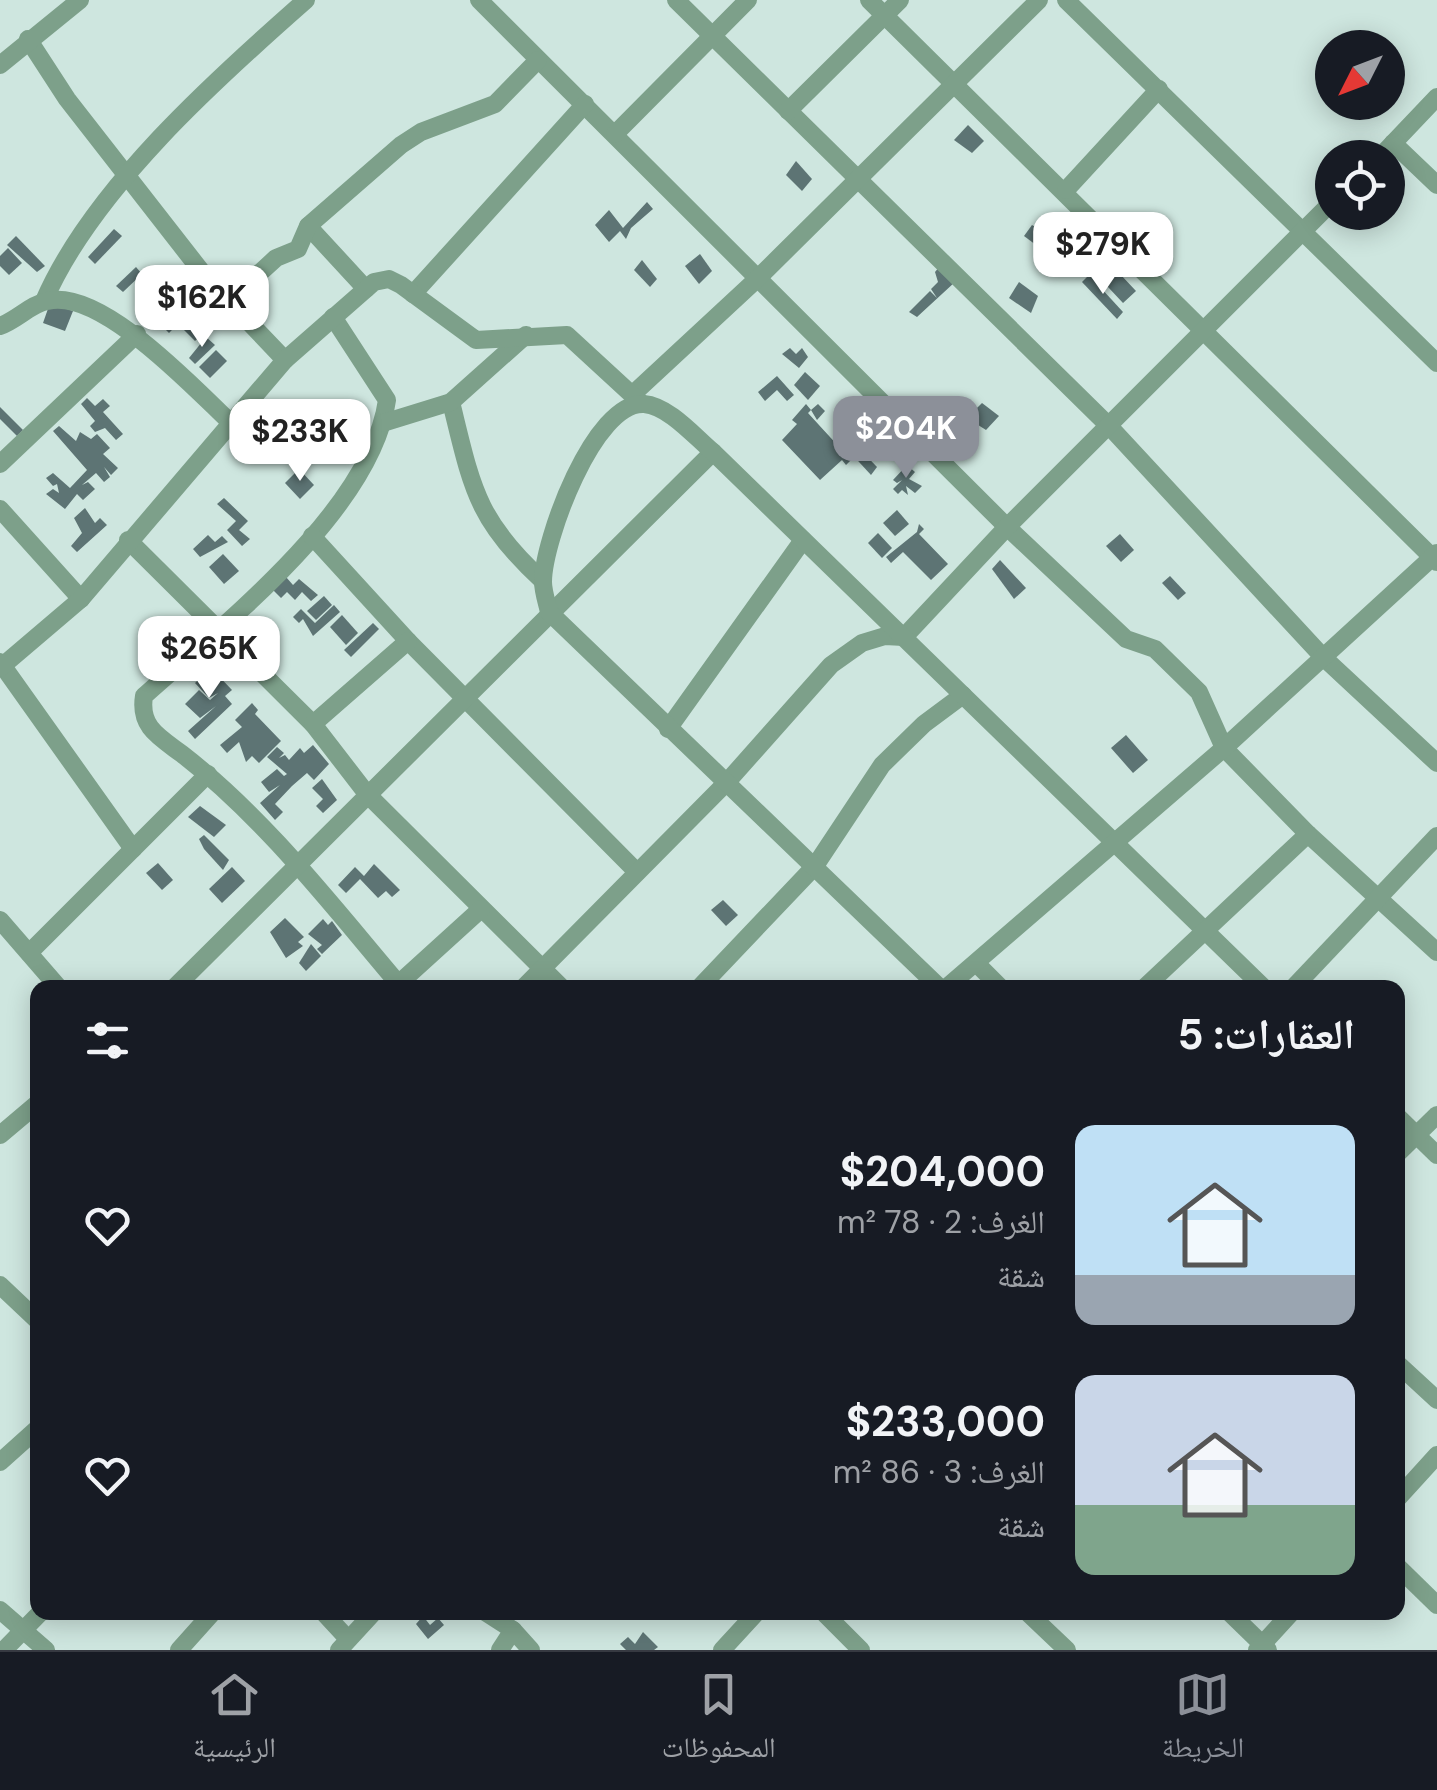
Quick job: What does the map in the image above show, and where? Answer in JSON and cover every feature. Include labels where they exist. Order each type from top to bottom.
[{"type":"street","points":[[0,65],[80,0]]},
{"type":"street","points":[[44,301],[57,270],[127,177],[196,101],[306,0]]},
{"type":"street","points":[[479,0],[1006,527],[1126,639],[1155,649],[1199,692],[1224,748],[1308,834],[1437,952]]},
{"type":"street","points":[[676,0],[1110,427],[1323,657],[1437,764]]},
{"type":"street","points":[[615,134],[748,0]]},
{"type":"street","points":[[869,0],[1066,190],[1435,558],[1224,748],[954,980]]},
{"type":"street","points":[[788,111],[900,0]]},
{"type":"street","points":[[935,980],[549,612],[543,581],[568,496],[586,454],[615,415],[638,399],[1039,0]]},
{"type":"street","points":[[1066,0],[1437,363]]},
{"type":"street","points":[[28,39],[66,100],[127,177],[206,276],[284,360]]},
{"type":"street","points":[[230,300],[276,258],[298,249],[308,226],[401,146],[421,132],[496,104],[538,60]]},
{"type":"street","points":[[1066,190],[1160,89]]},
{"type":"street","points":[[1397,140],[1437,97]]},
{"type":"street","points":[[413,294],[584,104]]},
{"type":"street","points":[[1405,153],[1437,184]]},
{"type":"street","points":[[904,638],[1006,527],[1315,218]]},
{"type":"street","points":[[308,226],[366,288]]},
{"type":"street","points":[[133,849],[1,665],[80,599],[128,540],[206,457],[229,422],[284,360],[366,288],[389,279],[476,340],[553,333],[578,340],[638,399],[670,416],[713,452],[1256,980]]},
{"type":"street","points":[[0,326],[44,301],[73,303],[137,334],[229,422]]},
{"type":"street","points":[[333,317],[382,387],[386,400],[384,423],[360,478],[312,536],[216,632],[144,696],[141,712],[148,728],[208,774],[296,865],[393,980]]},
{"type":"street","points":[[0,464],[137,334]]},
{"type":"street","points":[[384,423],[451,402],[526,335]]},
{"type":"street","points":[[451,402],[481,512],[514,555],[543,581]]},
{"type":"street","points":[[182,980],[713,452]]},
{"type":"street","points":[[0,509],[80,599]]},
{"type":"street","points":[[312,536],[408,641],[466,695],[638,872]]},
{"type":"street","points":[[128,540],[216,632],[313,724],[368,794],[554,980]]},
{"type":"street","points":[[668,728],[803,540]]},
{"type":"street","points":[[531,980],[726,782],[844,653],[884,636],[904,638]]},
{"type":"street","points":[[313,724],[408,641]]},
{"type":"street","points":[[707,980],[815,866],[882,765],[914,732],[963,695]]},
{"type":"street","points":[[29,953],[208,774]]},
{"type":"street","points":[[1152,980],[1308,834]]},
{"type":"street","points":[[1302,980],[1437,836]]},
{"type":"street","points":[[404,980],[481,909]]},
{"type":"street","points":[[0,920],[52,980]]},
{"type":"street","points":[[977,964],[993,980]]},
{"type":"street","points":[[1405,1146],[1437,1115]]},
{"type":"street","points":[[0,1136],[30,1117]]},
{"type":"street","points":[[1405,1124],[1437,1155]]},
{"type":"street","points":[[0,1285],[30,1313]]},
{"type":"street","points":[[1405,1370],[1437,1400]]},
{"type":"street","points":[[2,1457],[30,1434]]},
{"type":"street","points":[[1405,1490],[1437,1456]]},
{"type":"street","points":[[1405,1574],[1437,1605]]},
{"type":"street","points":[[0,1610],[46,1650]]},
{"type":"street","points":[[4,1650],[34,1620]]},
{"type":"street","points":[[179,1650],[202,1620]]},
{"type":"street","points":[[327,1620],[343,1644],[366,1620]]},
{"type":"street","points":[[496,1620],[531,1650]]},
{"type":"street","points":[[722,1650],[750,1620]]},
{"type":"street","points":[[831,1620],[862,1650]]},
{"type":"street","points":[[1034,1620],[1063,1649]]},
{"type":"street","points":[[1237,1620],[1263,1648],[1286,1620]]},
{"type":"street","points":[[500,1650],[512,1630]]},
{"type":"building","points":[[968,125],[984,141],[972,153],[954,140]]},
{"type":"building","points":[[796,161],[812,179],[802,191],[786,175]]},
{"type":"building","points":[[647,202],[653,209],[631,228],[626,239],[620,231],[609,242],[595,225],[609,210],[623,228]]},
{"type":"building","points":[[1032,225],[1052,238],[1044,251],[1024,236]]},
{"type":"building","points":[[114,229],[122,236],[95,264],[88,257]]},
{"type":"building","points":[[16,236],[45,266],[37,272],[7,245]]},
{"type":"building","points":[[1119,247],[1133,262],[1120,274],[1136,291],[1123,303],[1093,271]]},
{"type":"building","points":[[8,248],[22,263],[9,275],[0,266],[0,256]]},
{"type":"building","points":[[700,254],[712,271],[699,284],[685,266]]},
{"type":"building","points":[[642,260],[657,279],[650,287],[634,270]]},
{"type":"building","points":[[940,266],[955,282],[917,317],[909,312],[930,291],[937,298],[931,289],[938,282],[935,272]]},
{"type":"building","points":[[136,267],[142,274],[123,292],[116,286]]},
{"type":"building","points":[[1089,275],[1123,312],[1117,319],[1082,282]]},
{"type":"building","points":[[1019,282],[1038,296],[1031,313],[1009,298]]},
{"type":"building","points":[[195,294],[201,300],[169,333],[162,326]]},
{"type":"building","points":[[50,303],[73,311],[65,331],[43,323]]},
{"type":"building","points":[[196,314],[210,327],[195,341],[182,328]]},
{"type":"building","points":[[206,337],[215,345],[195,364],[189,358]]},
{"type":"building","points":[[790,348],[796,354],[802,348],[808,357],[799,368],[782,354]]},
{"type":"building","points":[[216,350],[227,361],[210,378],[199,367]]},
{"type":"building","points":[[805,372],[820,386],[808,400],[794,385]]},
{"type":"building","points":[[777,376],[794,395],[787,401],[777,390],[765,401],[758,392]]},
{"type":"building","points":[[87,398],[95,406],[103,399],[110,406],[103,412],[123,434],[116,440],[105,428],[95,432],[90,426],[95,421],[81,404]]},
{"type":"building","points":[[982,403],[999,416],[986,430],[967,418]]},
{"type":"building","points":[[806,404],[811,410],[808,413],[851,460],[846,465],[842,460],[820,480],[782,440],[797,424],[792,420]]},
{"type":"building","points":[[818,404],[825,411],[817,420],[811,410]]},
{"type":"building","points":[[0,407],[23,430],[17,436],[0,419]]},
{"type":"building","points":[[59,426],[76,441],[80,432],[91,439],[97,434],[110,448],[103,454],[118,468],[111,475],[104,467],[110,477],[104,482],[96,473],[82,485],[88,482],[95,489],[83,500],[77,494],[65,509],[46,494],[53,489],[59,493],[57,484],[53,486],[46,478],[53,473],[70,488],[87,470],[53,431]]},
{"type":"building","points":[[855,444],[877,467],[871,475],[848,450]]},
{"type":"building","points":[[907,465],[915,472],[909,479],[922,486],[915,493],[906,486],[908,495],[902,490],[898,494],[893,489],[902,480],[893,480]]},
{"type":"building","points":[[299,469],[314,485],[300,499],[285,483]]},
{"type":"building","points":[[224,498],[248,521],[239,530],[250,539],[242,546],[227,530],[236,521],[217,504]]},
{"type":"building","points":[[85,508],[95,523],[100,518],[107,525],[77,552],[71,546],[82,533],[74,518]]},
{"type":"building","points":[[897,510],[909,524],[895,536],[883,523]]},
{"type":"building","points":[[919,524],[924,529],[919,534],[948,564],[931,580],[903,552],[891,563],[886,557],[917,532]]},
{"type":"building","points":[[878,533],[892,548],[882,558],[868,543]]},
{"type":"building","points":[[1120,534],[1134,550],[1121,562],[1106,546]]},
{"type":"building","points":[[208,535],[215,542],[222,536],[228,542],[200,557],[193,549]]},
{"type":"building","points":[[223,554],[239,571],[224,584],[209,567]]},
{"type":"building","points":[[1000,560],[1026,588],[1014,599],[992,569]]},
{"type":"building","points":[[1170,576],[1186,593],[1178,600],[1162,583]]},
{"type":"building","points":[[286,577],[293,585],[299,579],[318,595],[311,601],[302,592],[295,600],[287,592],[281,598],[273,590]]},
{"type":"building","points":[[324,596],[332,605],[316,620],[307,611]]},
{"type":"building","points":[[334,605],[340,612],[313,636],[303,619],[299,623],[293,617],[301,609],[315,623]]},
{"type":"building","points":[[342,615],[358,633],[346,645],[330,627]]},
{"type":"building","points":[[373,623],[379,629],[351,657],[344,650]]},
{"type":"building","points":[[211,668],[232,690],[225,696],[232,704],[195,739],[188,731],[216,706],[200,718],[185,704],[199,690],[210,700],[218,693],[209,698],[195,683]]},
{"type":"building","points":[[252,703],[258,710],[255,714],[281,741],[259,763],[252,756],[246,762],[239,742],[227,753],[220,745],[242,727],[235,720]]},
{"type":"building","points":[[1126,735],[1148,760],[1133,773],[1111,748]]},
{"type":"building","points":[[313,745],[329,764],[314,780],[307,773],[292,786],[275,804],[283,812],[275,820],[260,803],[280,785],[269,792],[261,782],[277,769],[284,776],[287,774],[267,757],[277,747],[284,753],[279,758],[285,755],[289,760],[300,748],[304,753]]},
{"type":"building","points":[[322,779],[337,800],[323,813],[316,806],[323,799],[312,788]]},
{"type":"building","points":[[200,806],[226,825],[214,837],[188,817]]},
{"type":"building","points":[[204,835],[229,860],[223,870],[204,849],[199,839]]},
{"type":"building","points":[[158,863],[173,880],[162,890],[146,873]]},
{"type":"building","points":[[374,864],[400,890],[392,897],[386,891],[378,898],[360,879],[346,893],[338,885],[355,867],[364,876]]},
{"type":"building","points":[[232,867],[245,881],[222,903],[209,889]]},
{"type":"building","points":[[723,900],[738,915],[726,926],[711,910]]},
{"type":"building","points":[[285,918],[304,937],[298,942],[303,946],[286,958],[270,932]]},
{"type":"building","points":[[323,919],[328,925],[332,921],[342,935],[322,954],[317,949],[322,945],[308,934]]},
{"type":"building","points":[[311,944],[321,956],[306,971],[299,963]]},
{"type":"building","points":[[420,1620],[430,1625],[440,1620],[444,1625],[428,1639],[416,1624]]},
{"type":"building","points":[[643,1632],[658,1647],[626,1650],[620,1644],[628,1637],[635,1644]]}]
